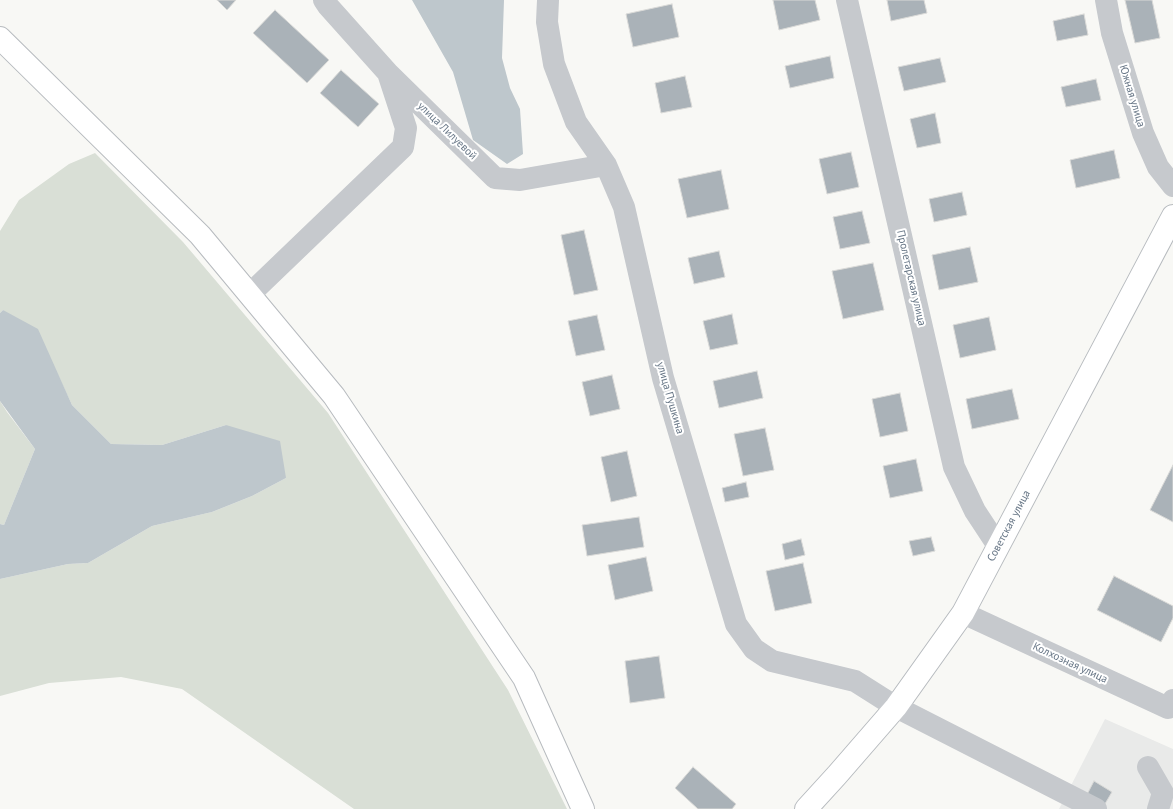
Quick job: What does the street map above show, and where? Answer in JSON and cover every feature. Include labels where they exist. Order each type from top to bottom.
[{"type":"main road","points":[[0,38],[200,235],[334,396],[524,678],[583,809]]},
{"type":"main road","name":"Советская улица","points":[[806,809],[896,707],[963,613],[1173,216]]},
{"type":"street","name":"улица Лилуевой","points":[[324,0],[388,73],[496,178],[520,180],[606,165]]},
{"type":"street","name":"улица Пушкина","points":[[548,0],[547,22],[554,64],[576,122],[606,165],[624,208],[663,378],[736,624],[754,649],[772,661],[856,681],[896,707],[1096,809]]},
{"type":"street","name":"Пролетарская улица","points":[[847,0],[954,467],[975,511],[998,546]]},
{"type":"street","name":"Южная улица","points":[[1106,0],[1112,33],[1144,133],[1158,167],[1173,186]]},
{"type":"street","points":[[250,294],[403,147],[406,128],[388,73]]},
{"type":"street","name":"Колхозная улица","points":[[963,613],[1171,706]]},
{"type":"street","points":[[1148,767],[1163,793],[1158,809]]},
{"type":"shaded area","points":[[412,0],[504,0],[502,58],[510,88],[520,109],[523,154],[507,164],[473,140],[453,72]]},
{"type":"shaded area","points":[[95,153],[183,242],[328,413],[508,690],[567,809],[354,809],[182,689],[121,677],[49,683],[0,696],[0,579],[68,564],[88,563],[152,526],[212,512],[252,496],[286,478],[226,425],[162,445],[111,444],[72,405],[58,375],[3,310],[0,313],[0,231],[19,200],[69,164]]},
{"type":"shaded area","points":[[3,310],[38,329],[72,405],[111,444],[162,445],[226,425],[280,441],[286,478],[252,496],[212,512],[152,526],[88,563],[68,564],[0,579],[0,524],[4,525],[35,449],[0,401],[0,313]]},
{"type":"shaded area","points":[[0,401],[35,449],[4,525],[0,524]]},
{"type":"shaded area","points":[[1105,719],[1173,749],[1173,809],[1059,809]]},
{"type":"building","points":[[217,0],[236,0],[227,10]]},
{"type":"building","points":[[773,0],[815,0],[820,20],[779,30]]},
{"type":"building","points":[[887,0],[924,0],[927,13],[891,21]]},
{"type":"building","points":[[1125,0],[1152,0],[1160,38],[1135,43]]},
{"type":"building","points":[[672,4],[679,37],[633,47],[626,14]]},
{"type":"building","points":[[275,10],[329,60],[307,83],[253,33]]},
{"type":"building","points":[[1084,14],[1088,35],[1057,41],[1053,21]]},
{"type":"building","points":[[830,56],[834,78],[790,88],[785,66]]},
{"type":"building","points":[[940,58],[946,82],[904,91],[898,67]]},
{"type":"building","points":[[341,70],[379,104],[358,127],[320,93]]},
{"type":"building","points":[[685,76],[692,107],[661,113],[655,83]]},
{"type":"building","points":[[1096,79],[1101,100],[1066,107],[1061,87]]},
{"type":"building","points":[[935,113],[941,143],[917,148],[910,119]]},
{"type":"building","points":[[1114,150],[1120,178],[1076,188],[1070,160]]},
{"type":"building","points":[[851,152],[859,187],[827,194],[819,159]]},
{"type":"building","points":[[721,170],[729,209],[687,218],[678,179]]},
{"type":"building","points":[[962,192],[967,215],[934,222],[929,199]]},
{"type":"building","points":[[862,211],[870,243],[840,249],[833,217]]},
{"type":"building","points":[[584,230],[598,290],[574,295],[561,235]]},
{"type":"building","points":[[970,247],[978,282],[939,290],[932,255]]},
{"type":"building","points":[[719,251],[725,277],[694,284],[688,258]]},
{"type":"building","points":[[873,263],[884,310],[843,319],[832,271]]},
{"type":"building","points":[[732,314],[738,344],[710,350],[703,321]]},
{"type":"building","points":[[597,315],[605,350],[576,356],[568,321]]},
{"type":"building","points":[[989,317],[996,350],[960,358],[953,325]]},
{"type":"building","points":[[757,371],[763,398],[719,408],[713,381]]},
{"type":"building","points":[[612,375],[620,409],[590,416],[582,382]]},
{"type":"building","points":[[1012,389],[1019,419],[972,429],[966,399]]},
{"type":"building","points":[[900,393],[908,431],[880,437],[872,399]]},
{"type":"building","points":[[765,428],[774,470],[743,476],[734,434]]},
{"type":"building","points":[[627,451],[637,496],[611,502],[601,457]]},
{"type":"building","points":[[916,459],[923,491],[890,498],[883,466]]},
{"type":"building","points":[[1173,465],[1173,522],[1150,510]]},
{"type":"building","points":[[746,482],[749,497],[725,502],[722,488]]},
{"type":"building","points":[[639,517],[644,547],[587,556],[582,525]]},
{"type":"building","points":[[931,537],[935,551],[913,556],[909,541]]},
{"type":"building","points":[[801,539],[805,555],[785,560],[782,544]]},
{"type":"building","points":[[646,557],[653,591],[615,600],[608,565]]},
{"type":"building","points":[[803,563],[812,603],[775,611],[766,571]]},
{"type":"building","points":[[1114,576],[1173,606],[1173,618],[1161,642],[1097,610]]},
{"type":"building","points":[[659,656],[665,698],[630,703],[625,661]]},
{"type":"building","points":[[693,767],[736,804],[732,809],[698,809],[675,788]]},
{"type":"building","points":[[1094,781],[1112,792],[1102,809],[1080,808]]}]
